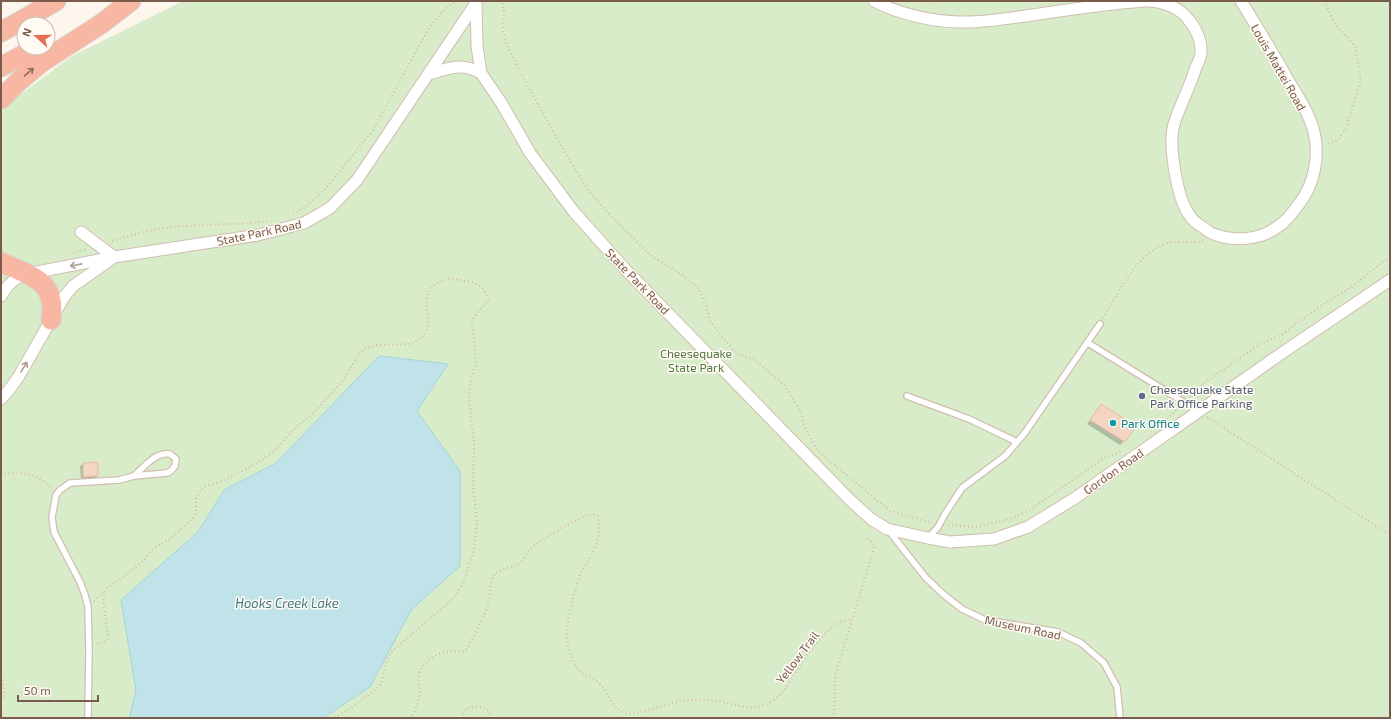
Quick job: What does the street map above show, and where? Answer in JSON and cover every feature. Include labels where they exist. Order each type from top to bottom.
[{"type":"highway","points":[[1,32],[56,1]]},
{"type":"highway","points":[[56,36],[118,1]]},
{"type":"highway","points":[[1,99],[18,82],[42,62],[101,24],[131,1]]},
{"type":"highway","points":[[1,67],[21,56]]},
{"type":"highway","points":[[1,262],[27,274],[39,282],[47,290],[51,297],[52,304],[51,320]]},
{"type":"street","points":[[874,1],[893,10],[931,20],[959,22],[993,20],[1108,4],[1144,1]]},
{"type":"street","name":"Louis Mattei Road","points":[[1148,1],[1160,2],[1174,7],[1184,14],[1191,22],[1199,37],[1201,53],[1194,76],[1174,125],[1172,148],[1181,197],[1190,216],[1205,230],[1225,238],[1245,238],[1261,236],[1278,228],[1290,216],[1305,196],[1314,173],[1315,146],[1314,132],[1302,103],[1241,1]]},
{"type":"street","name":"State Park Road","points":[[476,2],[477,46],[481,73],[502,104],[530,153],[574,212],[625,269],[819,469]]},
{"type":"street","name":"State Park Road","points":[[1,296],[6,287],[16,278],[27,274],[114,257],[258,235],[304,224],[330,208],[356,180],[429,74],[476,2]]},
{"type":"street","points":[[429,74],[461,66],[474,69],[481,73]]},
{"type":"street","points":[[81,232],[114,257]]},
{"type":"street","name":"State Park Road","points":[[1,399],[16,381],[64,297],[73,286],[114,257]]},
{"type":"street","name":"Gordon Road","points":[[819,469],[866,514],[878,524],[888,529],[950,542],[994,539],[1028,527],[1075,498],[1198,411],[1390,280]]},
{"type":"lane","points":[[928,538],[939,524],[962,488],[1005,456],[1024,434],[1100,324]]},
{"type":"lane","points":[[1088,343],[1198,411]]},
{"type":"lane","points":[[907,396],[969,419],[1017,442]]},
{"type":"lane","points":[[88,718],[88,607],[80,582],[54,532],[52,517],[56,495],[70,483],[119,480],[134,476],[167,473],[176,466],[176,459],[170,454],[161,454],[154,458],[134,476]]},
{"type":"lane","name":"Museum Road","points":[[888,529],[926,578],[962,609],[985,620],[1058,632],[1081,643],[1104,663],[1118,687],[1120,718]]},
{"type":"path","points":[[292,215],[307,206],[327,188],[373,130],[428,30],[440,14],[452,4],[459,1]]},
{"type":"path","points":[[499,1],[503,4],[503,29],[506,43],[520,72],[588,188],[606,211],[650,255],[678,272],[699,289],[710,321],[725,341],[738,354],[754,360],[784,385],[800,408],[806,430],[818,451],[890,511],[939,524],[977,527],[1010,518],[1032,509],[1104,458],[1123,450]]},
{"type":"path","points":[[1315,146],[1328,144],[1338,140],[1346,128],[1361,80],[1355,46],[1335,24],[1324,1]]},
{"type":"path","points":[[110,242],[159,229],[213,224],[244,224],[270,220]]},
{"type":"path","points":[[1100,324],[1131,273],[1153,250],[1168,243],[1200,242],[1213,234]]},
{"type":"path","points":[[1162,423],[1204,383],[1260,344],[1281,335],[1307,315],[1354,286],[1381,263],[1390,258]]},
{"type":"path","points":[[88,607],[106,589],[135,568],[153,549],[170,539],[193,518],[196,513],[196,498],[203,487],[222,481],[260,462],[275,450],[296,427],[314,413],[342,382],[359,354],[364,349],[377,345],[411,344],[421,338],[427,329],[429,322],[426,301],[428,293],[433,286],[444,279],[450,278],[475,283],[484,290],[488,298],[486,303],[473,318],[472,322],[476,362],[471,379],[469,397],[474,445],[472,486],[477,522],[476,538],[471,563],[464,583],[455,596],[392,651],[386,662],[380,686],[347,711],[334,718]]},
{"type":"path","points":[[1198,411],[1390,535]]},
{"type":"path","points":[[1,475],[17,472],[35,477],[47,484],[56,495]]},
{"type":"path","name":"Yellow Trail","points":[[409,718],[416,707],[420,690],[419,674],[427,662],[438,654],[447,651],[464,651],[468,647],[489,602],[491,584],[495,574],[502,569],[518,564],[532,548],[566,526],[589,514],[597,515],[599,530],[591,557],[582,572],[568,618],[566,639],[572,657],[579,670],[601,684],[616,707],[623,712],[634,713],[673,702],[687,700],[710,700],[748,708],[763,706],[783,692],[810,652],[828,632],[839,623],[852,619]]},
{"type":"path","points":[[834,718],[835,676],[875,545],[867,538]]},
{"type":"path","points":[[89,646],[107,641],[103,600],[106,589]]},
{"type":"path","points":[[1,672],[5,698]]},
{"type":"path","points":[[462,718],[465,710],[473,707],[486,710],[489,712],[490,718]]},
{"type":"green space","name":"Cheesequake State Park","points":[[183,1],[1390,1],[1390,718],[1,718],[1,112],[9,103],[72,56]]},
{"type":"water","name":"Hooks Creek Lake","points":[[379,356],[448,364],[417,411],[460,471],[460,566],[411,610],[370,687],[323,718],[129,718],[136,691],[121,600],[198,532],[224,490],[276,463]]},
{"type":"building","name":"Park Office","points":[[1101,404],[1136,426],[1125,442],[1090,420]]},
{"type":"building","points":[[98,462],[98,476],[83,477],[83,463]]},
{"type":"place","name":"Cheesequake State Park Office Parking","points":[[1142,396]]},
{"type":"place","name":"Park Office","points":[[1113,423]]}]
